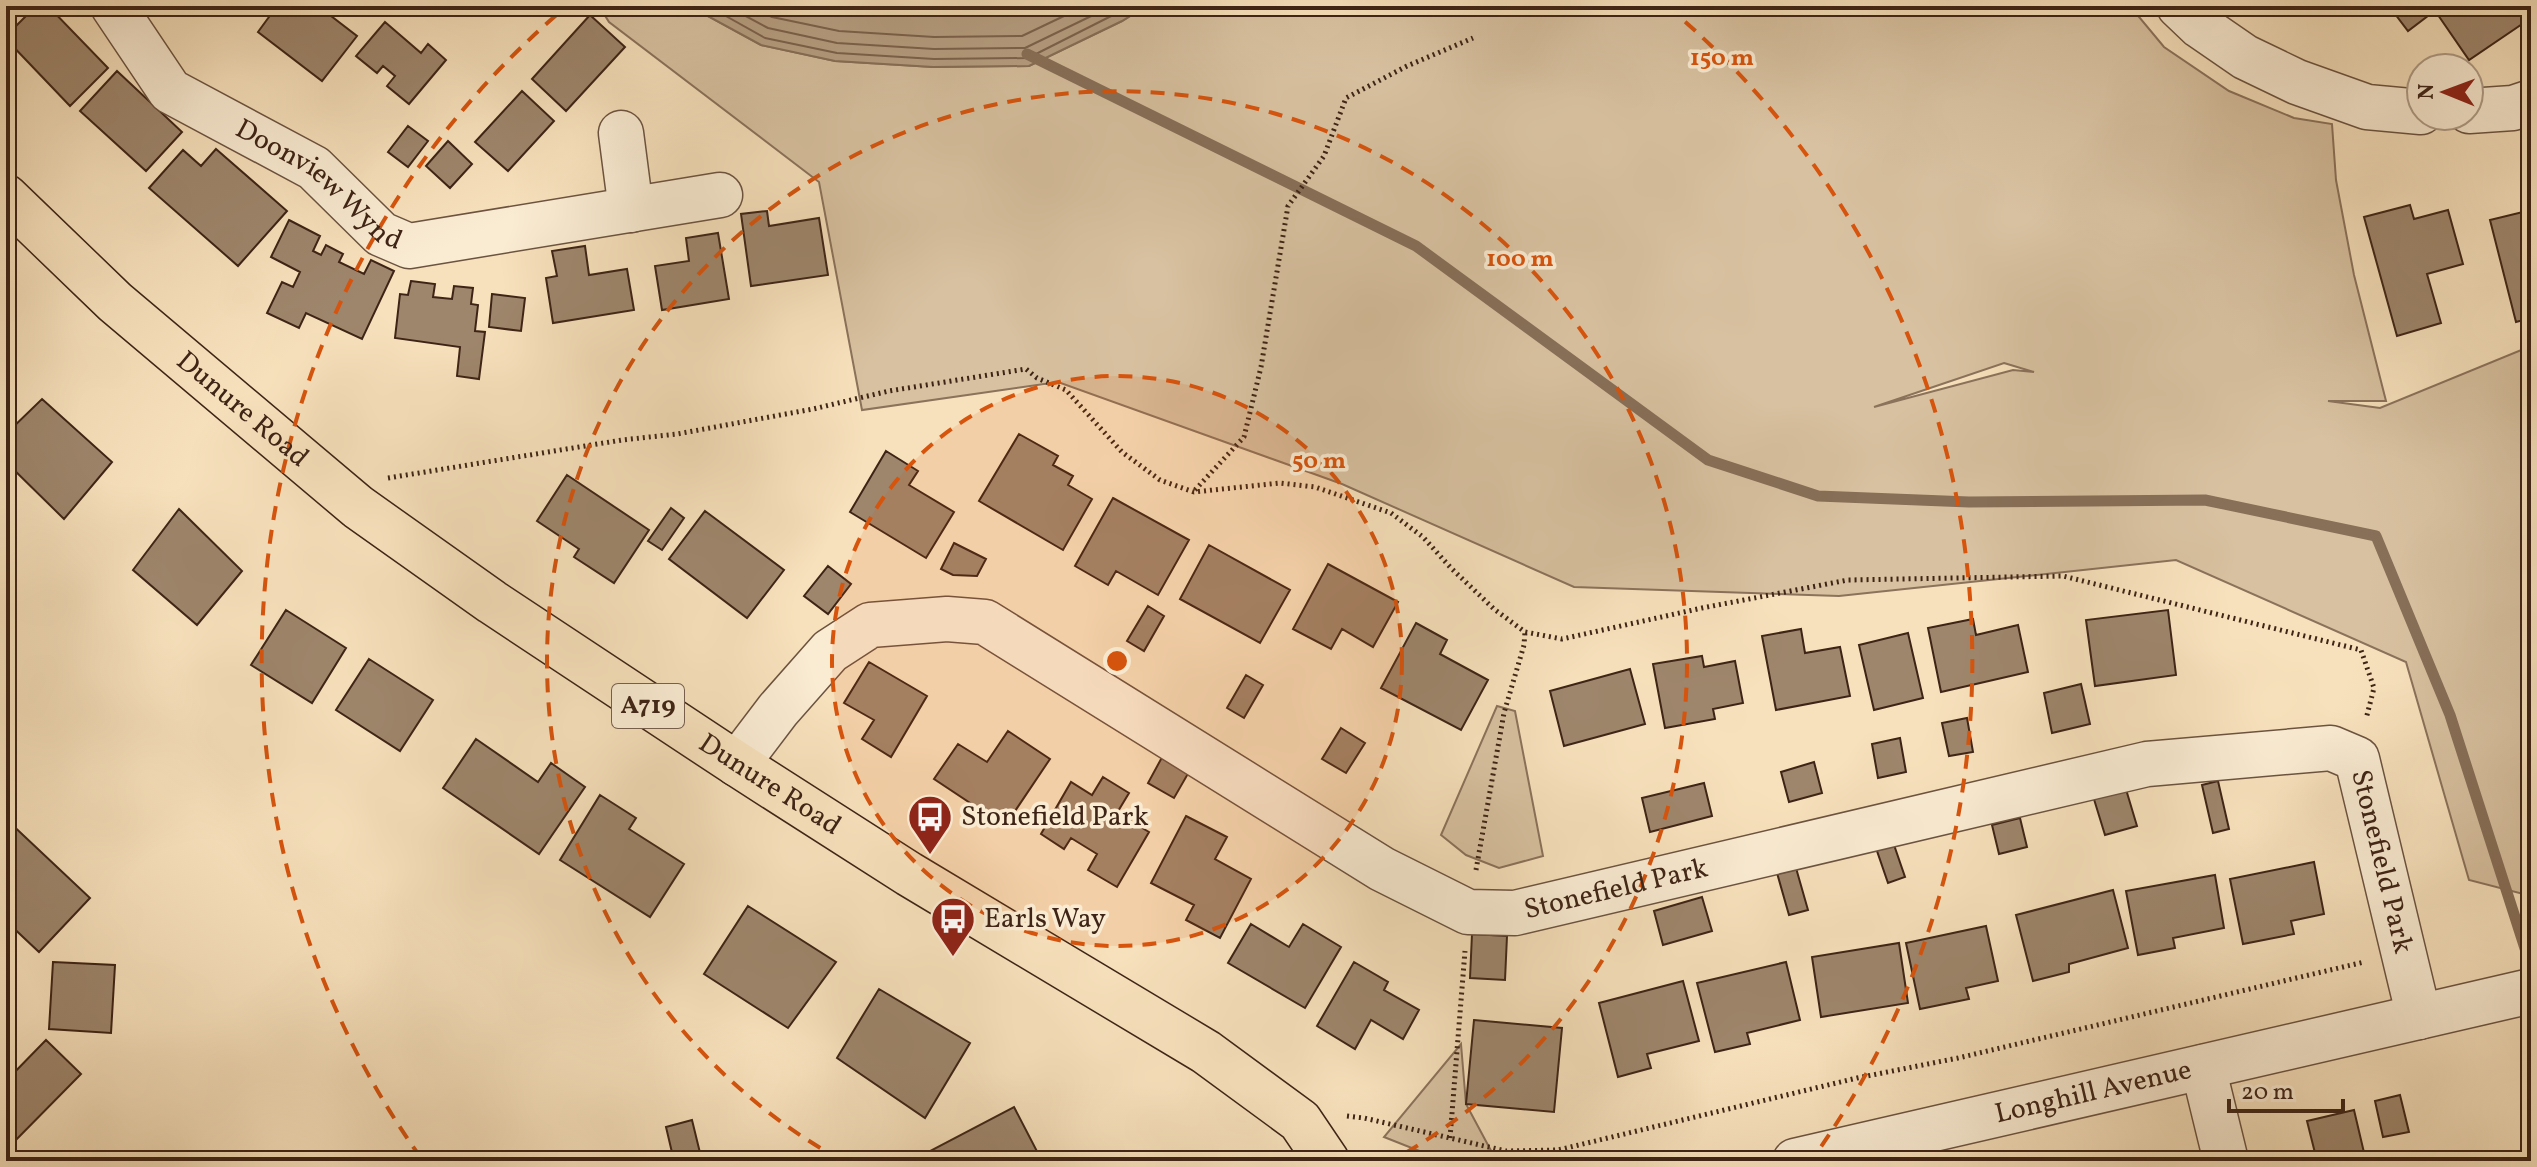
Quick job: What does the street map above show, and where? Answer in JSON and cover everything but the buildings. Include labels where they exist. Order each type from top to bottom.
[{"type":"main road","name":"Dunure Road","points":[[6,197],[115,302],[358,507],[504,610],[737,764],[909,874],[1206,1052],[1300,1121],[1327,1161]]},
{"type":"street","name":"Doonview Wynd","points":[[113,6],[170,91],[314,168],[381,234],[409,246],[720,195]]},
{"type":"street","points":[[2179,6],[2200,26],[2245,57],[2297,82],[2367,107],[2405,111]]},
{"type":"street","points":[[2485,110],[2513,108],[2531,102]]},
{"type":"street","points":[[621,133],[631,210]]},
{"type":"street","name":"Stonefield Park","points":[[737,764],[778,710],[830,651],[870,625],[947,619],[985,622],[1382,869],[1468,912],[1515,913],[2147,764],[2331,748],[2357,759],[2419,1017]]},
{"type":"street","name":"Longhill Avenue","points":[[1795,1161],[2526,992]]},
{"type":"street","points":[[2203,1067],[2226,1161]]},
{"type":"path","points":[[1194,492],[1244,437],[1261,367],[1288,206],[1324,156],[1346,98],[1407,66],[1473,38]]},
{"type":"path","points":[[358,507],[376,483],[398,475],[677,434],[813,409],[889,391],[1026,369],[1037,378],[1066,390],[1122,452],[1160,480],[1194,492],[1280,483],[1315,487],[1391,513],[1423,537],[1494,609],[1525,632],[1562,639],[1688,610],[1848,580],[2063,576],[2361,650],[2374,688],[2357,759]]},
{"type":"path","points":[[1450,1138],[1468,912],[1504,713],[1525,632]]},
{"type":"path","points":[[1286,1112],[1364,1118],[1506,1151],[1558,1150],[2404,953]]},
{"type":"path","points":[[1558,1150],[1562,1161]]},
{"type":"shaded area","points":[[599,6],[696,6],[704,14],[761,45],[835,61],[933,67],[1029,66],[1146,6],[1719,6],[1720,11],[1736,6],[2130,6],[2164,47],[2229,91],[2294,118],[2332,124],[2336,180],[2354,275],[2386,401],[2328,401],[2380,408],[2531,346],[2531,896],[2469,880],[2406,662],[2176,560],[1839,596],[1574,587],[1342,484],[1058,382],[862,410],[819,182],[609,22]],"holes":[[[2004,363],[2034,372],[2013,370],[1874,407]]]},
{"type":"shaded area","points":[[1497,706],[1515,711],[1543,856],[1499,868],[1466,855],[1441,835]]},
{"type":"shaded area","points":[[1461,1044],[1466,1104],[1496,1160],[1437,1158],[1384,1137]]},
{"type":"water","points":[[696,6],[1146,6],[1029,66],[933,67],[835,61],[761,45],[704,14]]},
{"type":"waterway","points":[[1027,54],[1416,246],[1708,460],[1818,496],[1969,502],[2205,500],[2376,536],[2450,715],[2531,967]]},
{"type":"place","name":"Stonefield Park","points":[[930,856]]},
{"type":"place","name":"Earls Way","points":[[953,958]]}]
